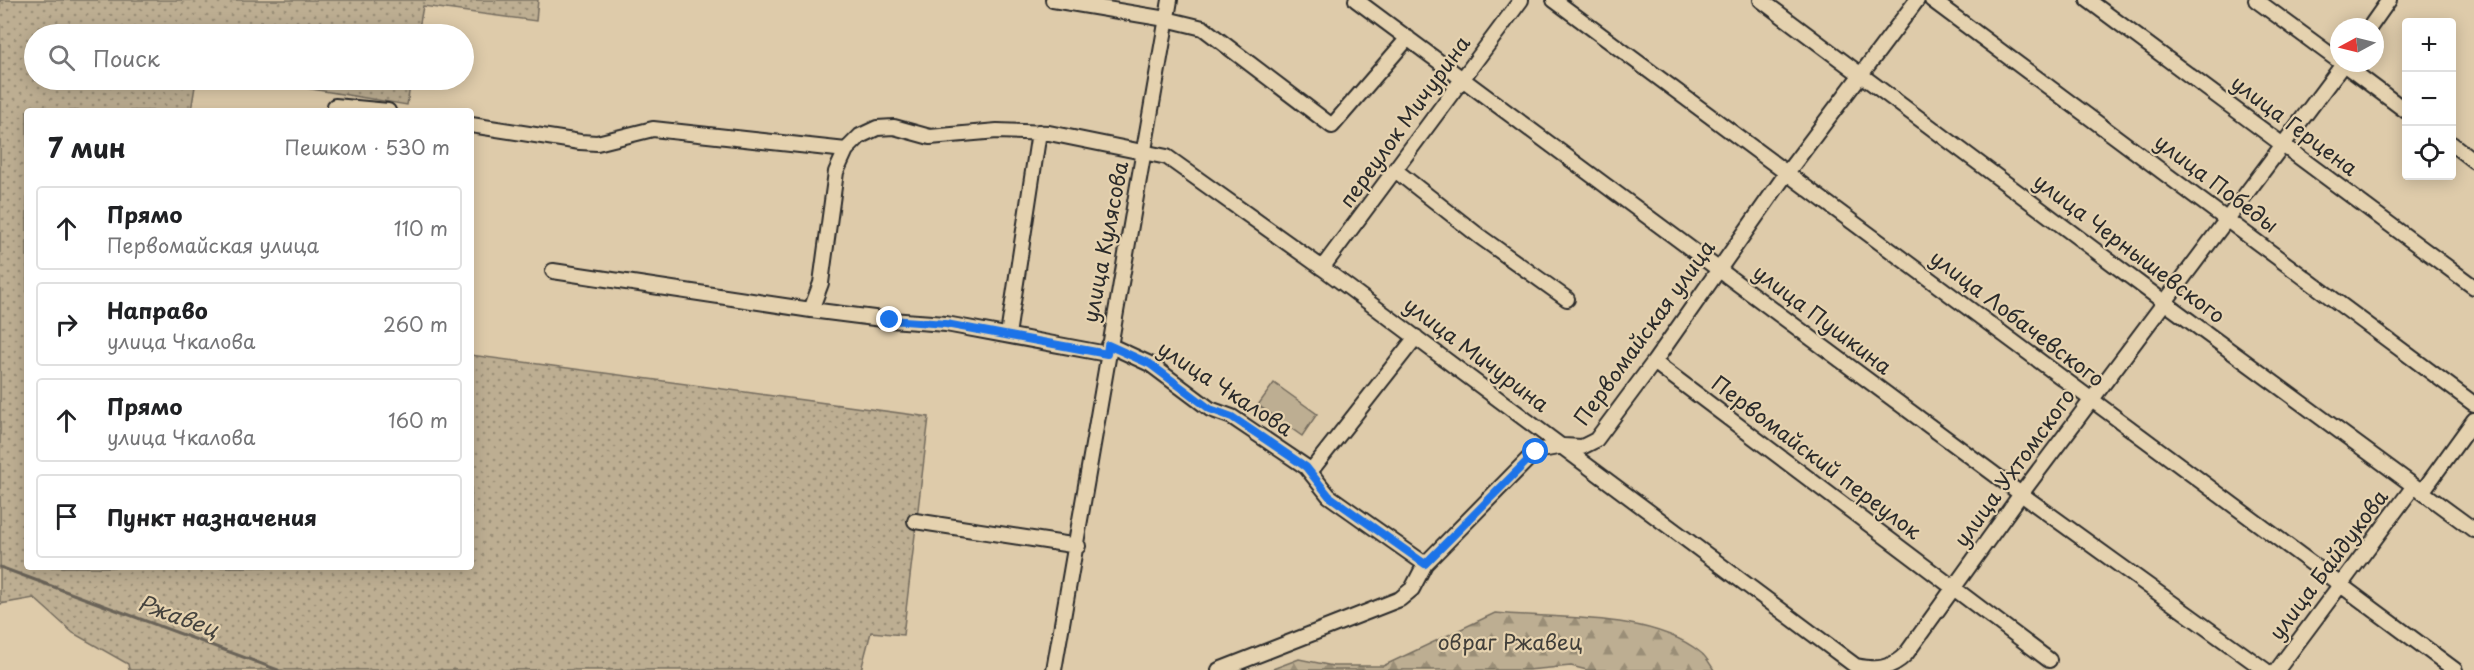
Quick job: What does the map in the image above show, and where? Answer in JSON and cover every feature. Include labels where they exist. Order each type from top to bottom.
[{"type":"street","points":[[1053,0],[1166,19],[1203,28],[1332,126],[1408,38]]},
{"type":"street","name":"улица Кулясова","points":[[1054,670],[1078,546],[1108,350],[1170,0]]},
{"type":"street","name":"улица Пушкина","points":[[1356,0],[2021,494],[2261,669]]},
{"type":"street","name":"переулок Мичурина","points":[[1322,268],[1521,0]]},
{"type":"street","name":"улица Лобачевского","points":[[1554,0],[2455,670]]},
{"type":"street","name":"улица Чернышевского","points":[[1761,0],[2164,302],[2474,530]]},
{"type":"street","name":"Первомайская улица","points":[[1219,670],[1400,599],[1412,589],[1425,564],[1536,452],[1563,446],[1582,447],[1596,440],[1654,362],[1786,174],[1917,0]]},
{"type":"street","name":"улица Победы","points":[[1932,0],[2474,404]]},
{"type":"street","name":"улица Герцена","points":[[2088,0],[2474,287]]},
{"type":"street","points":[[2256,0],[2330,54]]},
{"type":"street","points":[[2376,18],[2389,0]]},
{"type":"street","name":"улица Ухтомского","points":[[1858,668],[1879,670],[1898,661],[2335,72]]},
{"type":"street","points":[[2354,72],[2402,108]]},
{"type":"street","points":[[335,106],[356,108]]},
{"type":"street","points":[[474,125],[580,142],[597,142],[653,129],[846,150],[836,172],[823,272],[811,310]]},
{"type":"street","name":"улица Мичурина","points":[[846,150],[860,136],[877,128],[894,127],[930,137],[998,131],[1039,132],[1167,157],[1416,337],[1858,668]]},
{"type":"street","points":[[1008,335],[1039,132]]},
{"type":"street","points":[[2456,148],[2474,161]]},
{"type":"street","points":[[1395,170],[1479,236],[1567,299]]},
{"type":"street","name":"улица Чкалова","points":[[553,271],[811,310],[946,324],[1108,350],[1150,364],[1210,409],[1232,417],[1310,472],[1329,496],[1425,564]]},
{"type":"street","points":[[1310,472],[1416,337]]},
{"type":"street","name":"Первомайский переулок","points":[[1654,362],[1953,588],[1974,600],[2049,660]]},
{"type":"street","name":"улица Байдукова","points":[[2277,670],[2339,584],[2474,420]]},
{"type":"street","points":[[915,521],[1078,546]]},
{"type":"green space","points":[[0,0],[538,0],[536,21],[423,6],[420,24],[24,24],[24,90],[194,90],[191,108],[24,108],[24,570],[474,570],[474,355],[929,417],[903,635],[871,632],[861,670],[129,670],[128,664],[73,633],[34,598],[0,604]]},
{"type":"green space","points":[[318,90],[409,90],[407,105]]},
{"type":"green space","points":[[1274,383],[1317,414],[1302,436],[1258,405]]},
{"type":"green space","name":"овраг Ржавец","points":[[1495,613],[1602,620],[1655,630],[1679,639],[1700,652],[1714,670],[1587,670],[1571,666],[1528,670],[1270,670],[1299,659],[1333,666],[1383,666]]},
{"type":"waterway","name":"Ржавец","points":[[0,567],[278,670]]},
{"type":"route","points":[[890,320],[946,324],[1107,354],[1108,345],[1134,355],[1162,372],[1210,409],[1232,417],[1306,467],[1329,496],[1348,512],[1425,564],[1536,452]]}]
